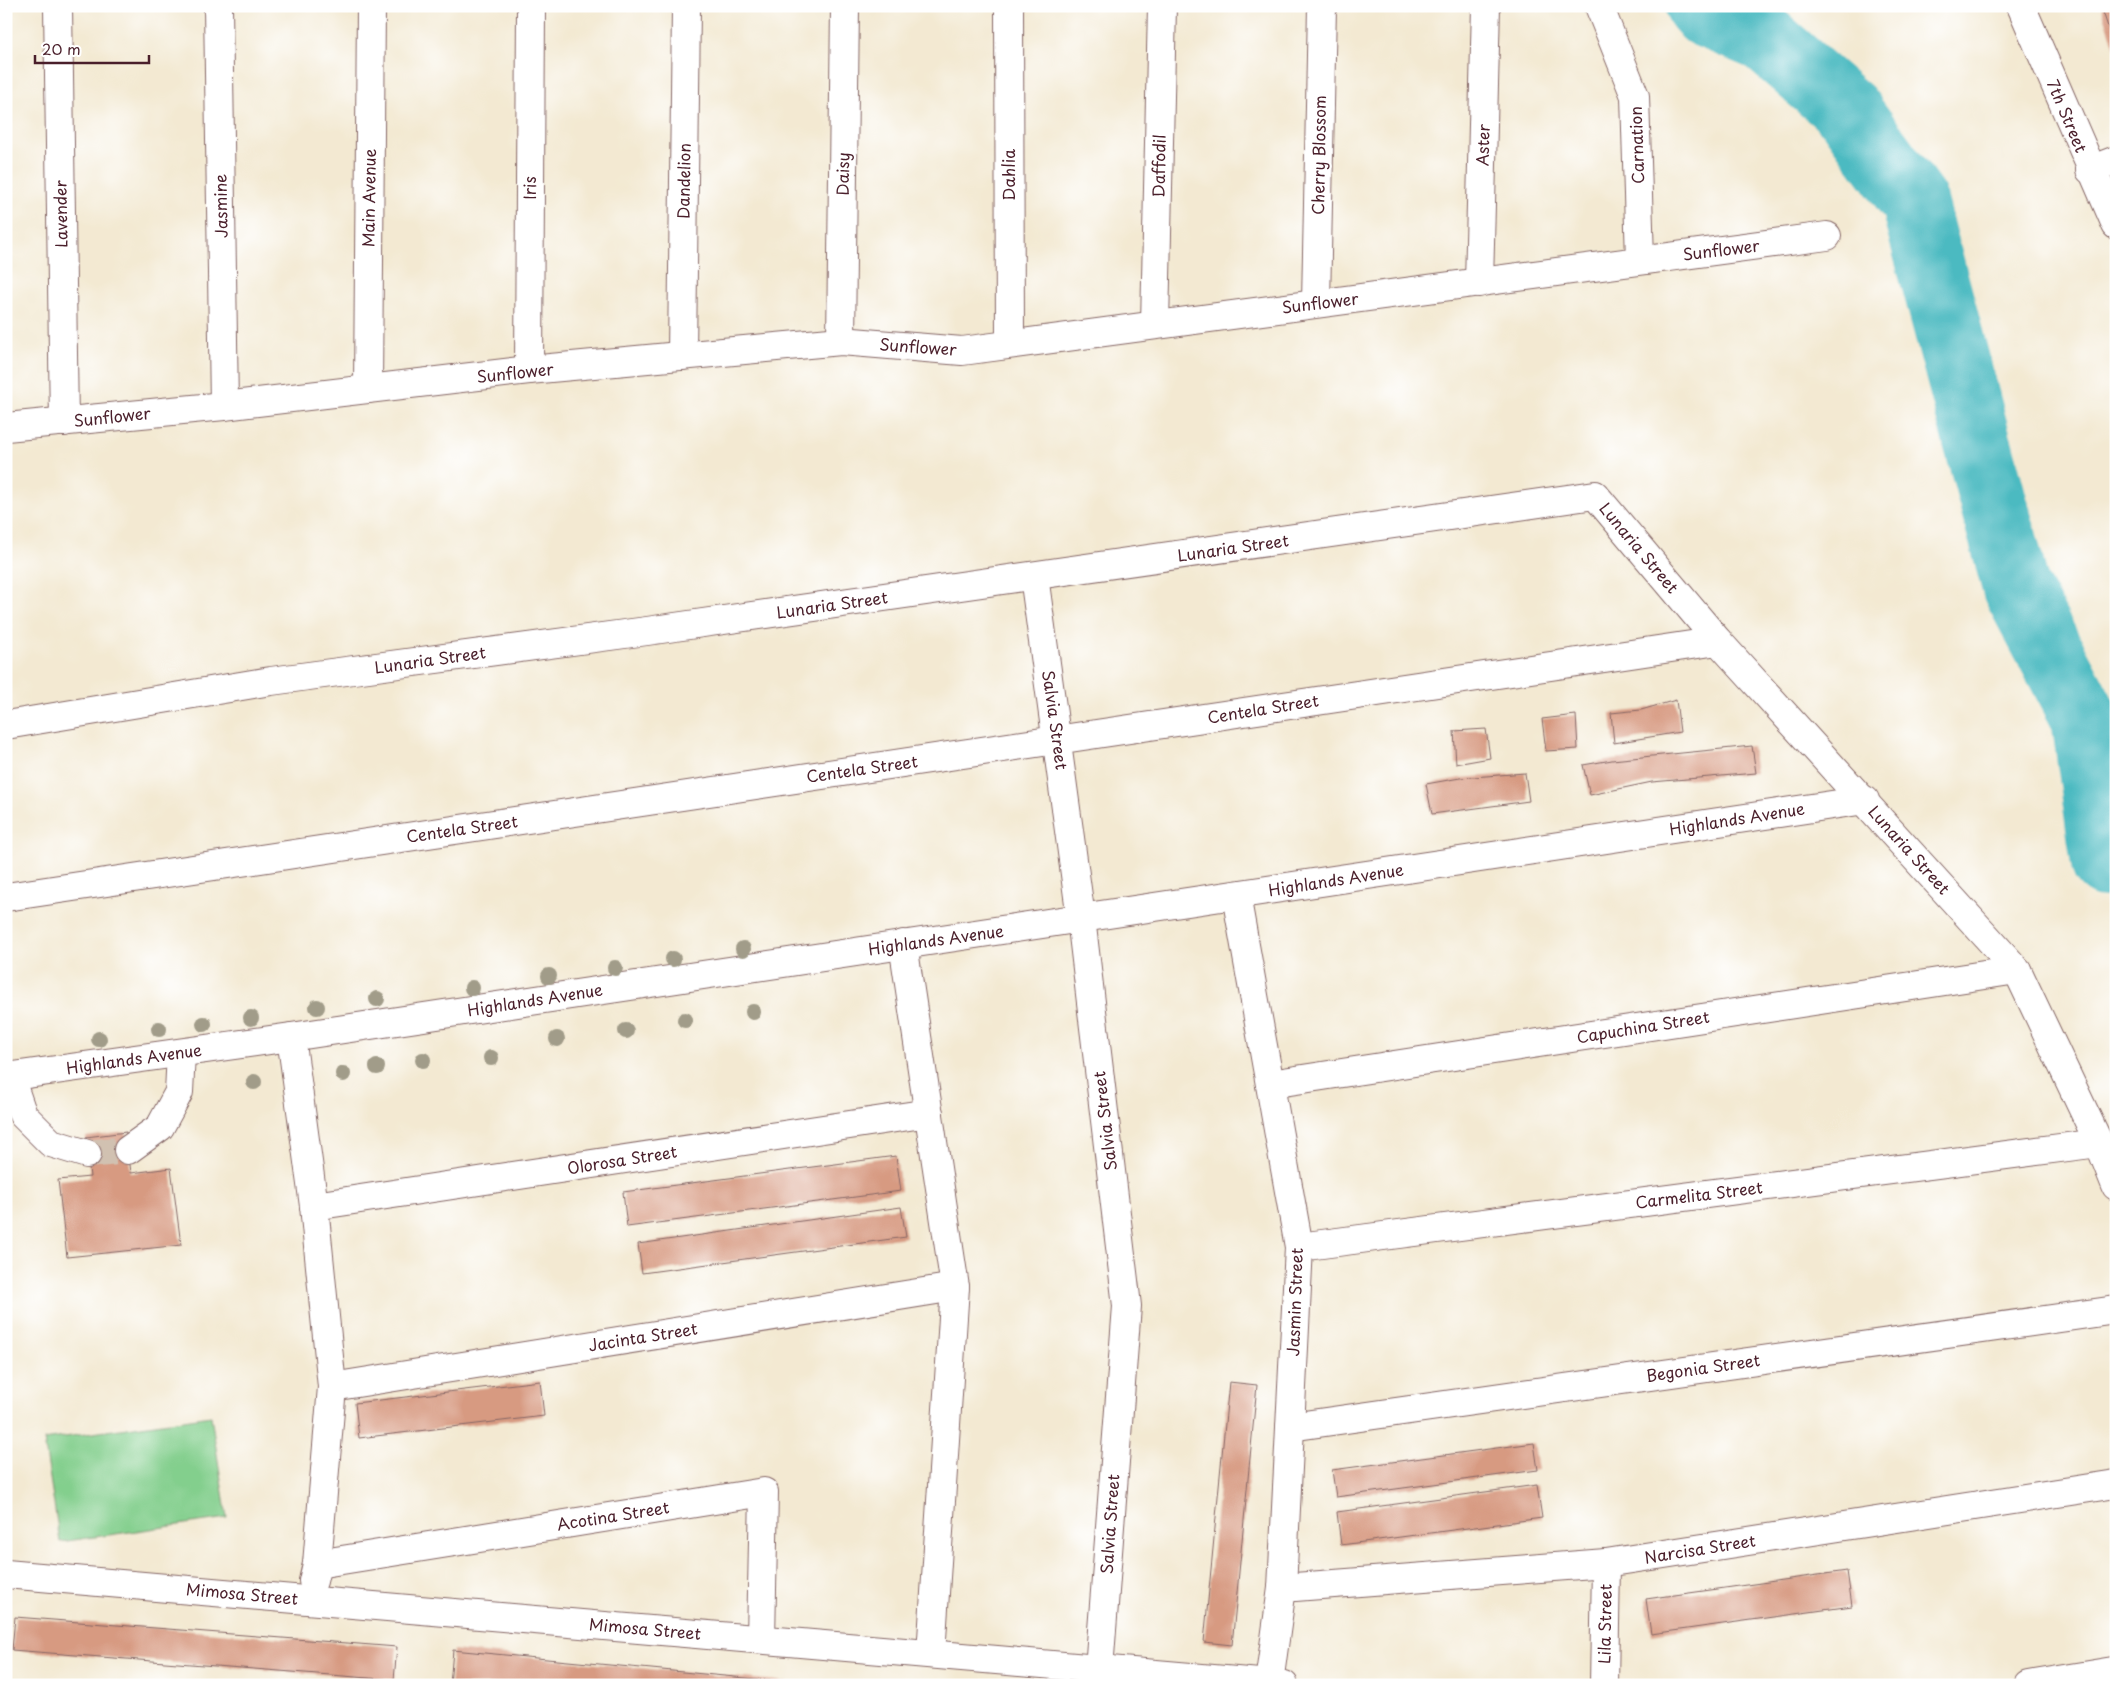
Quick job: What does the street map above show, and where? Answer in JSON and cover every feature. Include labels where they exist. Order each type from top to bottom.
[{"type":"street","name":"Lavender","points":[[58,6],[64,422]]},
{"type":"street","name":"Jasmine","points":[[218,6],[224,406]]},
{"type":"street","name":"Main Avenue","points":[[368,390],[371,6]]},
{"type":"street","name":"Iris","points":[[529,370],[531,6]]},
{"type":"street","name":"Dandelion","points":[[682,356],[686,6]]},
{"type":"street","name":"Daisy","points":[[841,341],[845,6]]},
{"type":"street","name":"Dahlia","points":[[1008,6],[1010,344]]},
{"type":"street","name":"Daffodil","points":[[1155,325],[1162,6]]},
{"type":"street","name":"Cherry Blossom","points":[[1316,303],[1322,6]]},
{"type":"street","name":"Aster","points":[[1479,284],[1486,6]]},
{"type":"street","name":"Carnation","points":[[1599,6],[1635,96],[1640,260]]},
{"type":"street","name":"7th Street","points":[[2021,6],[2090,170],[2116,225]]},
{"type":"street","points":[[2090,170],[2116,160]]},
{"type":"street","name":"Sunflower","points":[[6,427],[224,406],[529,370],[841,341],[962,350],[1316,303],[1479,284],[1640,260],[1826,236]]},
{"type":"street","name":"Lunaria Street","points":[[6,724],[271,681],[647,631],[1595,495],[1718,641],[1865,800],[2017,970],[2099,1143],[2116,1186]]},
{"type":"street","name":"Salvia Street","points":[[1034,576],[1081,918],[1127,1306],[1099,1669]]},
{"type":"street","name":"Centela Street","points":[[6,897],[1718,641]]},
{"type":"street","name":"Highlands Avenue","points":[[8,1077],[291,1037],[1865,800]]},
{"type":"street","name":"Jasmin Street","points":[[1236,895],[1299,1247],[1276,1684]]},
{"type":"street","points":[[903,944],[954,1287],[931,1654]]},
{"type":"street","name":"Capuchina Street","points":[[1270,1084],[2017,970]]},
{"type":"street","points":[[291,1037],[314,1206],[332,1388],[317,1564],[310,1600]]},
{"type":"street","points":[[128,1150],[160,1127],[179,1092],[180,1053]]},
{"type":"street","points":[[8,1077],[22,1115],[51,1143],[87,1154]]},
{"type":"street","name":"Olorosa Street","points":[[314,1206],[929,1113]]},
{"type":"street","name":"Carmelita Street","points":[[1299,1247],[2099,1143]]},
{"type":"street","name":"Jacinta Street","points":[[332,1388],[954,1287]]},
{"type":"street","name":"Begonia Street","points":[[1290,1427],[2116,1310]]},
{"type":"street","name":"Narcisa Street","points":[[1282,1588],[1606,1563],[2116,1484]]},
{"type":"street","name":"Acotina Street","points":[[317,1564],[764,1492],[761,1639]]},
{"type":"street","name":"Lila Street","points":[[1604,1685],[1606,1563]]},
{"type":"street","name":"Mimosa Street","points":[[6,1574],[1276,1684]]},
{"type":"street","points":[[2028,1685],[2114,1671],[2116,1674]]},
{"type":"green space","points":[[211,1416],[227,1518],[60,1542],[44,1440]]},
{"type":"building","points":[[2101,6],[2116,6],[2116,48],[2115,48]]},
{"type":"building","points":[[1676,700],[1680,732],[1614,743],[1611,713],[1641,710]]},
{"type":"building","points":[[1576,715],[1578,749],[1546,751],[1542,719]]},
{"type":"building","points":[[1486,729],[1490,758],[1456,764],[1454,731]]},
{"type":"building","points":[[1752,746],[1756,773],[1652,782],[1590,795],[1583,765],[1612,760]]},
{"type":"building","points":[[1525,773],[1529,801],[1432,814],[1426,784],[1460,778]]},
{"type":"building","points":[[126,1132],[131,1173],[171,1168],[181,1245],[67,1257],[58,1180],[90,1177],[86,1137]]},
{"type":"building","points":[[896,1156],[901,1191],[627,1227],[623,1192]]},
{"type":"building","points":[[901,1207],[906,1237],[642,1273],[638,1244]]},
{"type":"building","points":[[540,1381],[544,1416],[359,1438],[355,1403]]},
{"type":"building","points":[[1229,1382],[1257,1385],[1232,1645],[1204,1642]]},
{"type":"building","points":[[1534,1443],[1538,1470],[1336,1497],[1332,1470]]},
{"type":"building","points":[[1537,1485],[1542,1518],[1341,1545],[1337,1512]]},
{"type":"building","points":[[1847,1571],[1852,1606],[1651,1634],[1646,1599]]},
{"type":"building","points":[[15,1617],[397,1647],[394,1680],[12,1650]]},
{"type":"building","points":[[453,1650],[787,1682],[787,1685],[450,1685]]},
{"type":"waterway","points":[[1699,6],[1706,14],[1764,38],[1848,111],[1914,202],[2016,588],[2085,718],[2105,863],[2116,864]]},
{"type":"tunnel","points":[[87,1154],[128,1150]]}]
